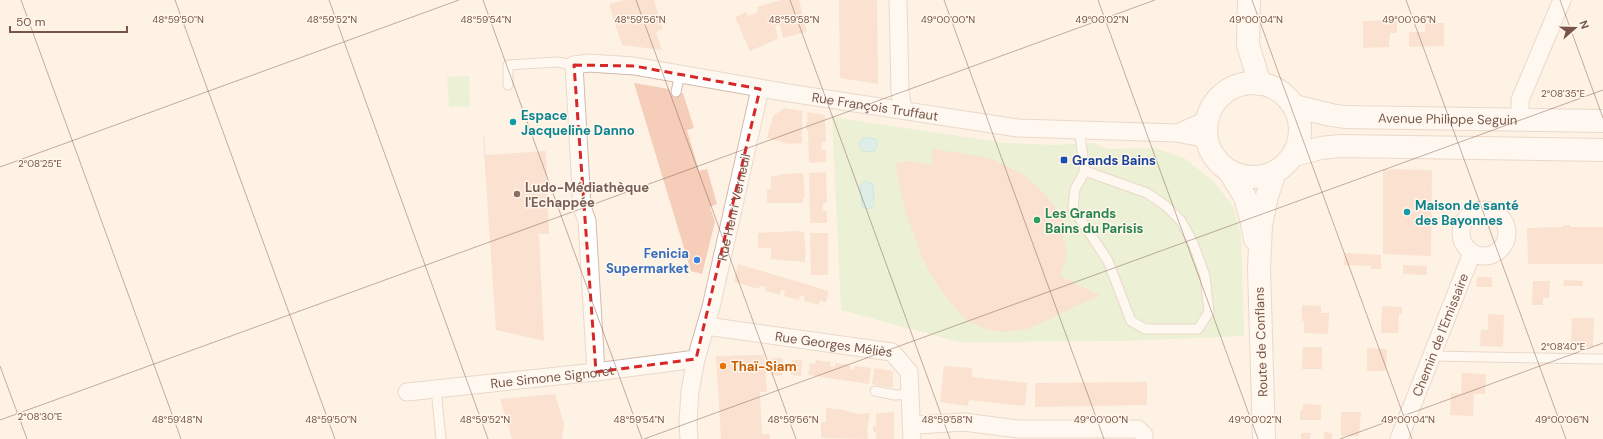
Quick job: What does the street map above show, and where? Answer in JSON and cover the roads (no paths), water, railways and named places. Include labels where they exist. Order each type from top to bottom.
[{"type":"main road","points":[[1249,0],[1248,45],[1260,84]]},
{"type":"main road","points":[[1228,90],[1244,84],[1260,84],[1279,91],[1294,106],[1299,118],[1301,130],[1299,143],[1294,154],[1286,165],[1275,172],[1260,177],[1244,177],[1229,171],[1218,162],[1211,151],[1207,129],[1215,103],[1228,90],[1248,45]]},
{"type":"main road","name":"Avenue Philippe Seguin","points":[[1294,106],[1344,117],[1603,121]]},
{"type":"main road","points":[[1294,154],[1320,148],[1340,146],[1603,150]]},
{"type":"main road","name":"Route de Conflans","points":[[1229,171],[1245,197],[1252,223],[1259,268]]},
{"type":"main road","name":"Route de Conflans","points":[[1264,439],[1259,268],[1261,226],[1267,196],[1275,172]]},
{"type":"street","points":[[898,0],[900,91],[903,110]]},
{"type":"street","points":[[1520,119],[1520,100],[1562,0]]},
{"type":"street","name":"Rue François Truffaut","points":[[574,65],[590,64],[621,66],[680,74],[760,89],[1018,128],[1177,133],[1207,129]]},
{"type":"street","points":[[574,65],[582,207],[587,221],[596,372]]},
{"type":"street","name":"Rue Henri Verneuil","points":[[689,439],[688,423],[690,391],[696,359],[706,326],[760,89]]},
{"type":"street","name":"Chemin de l'Emissaire","points":[[1399,439],[1472,253]]},
{"type":"street","name":"Rue Georges Méliès","points":[[706,326],[892,352],[909,372],[912,431]]},
{"type":"street","name":"Rue Simone Signoret","points":[[407,392],[596,372],[696,359]]},
{"type":"street","points":[[912,431],[918,425],[964,422],[1018,429],[1138,429],[1144,435],[1144,439]]},
{"type":"lane","points":[[508,85],[508,65],[557,62],[574,65]]},
{"type":"lane","points":[[676,92],[680,74]]},
{"type":"lane","points":[[1079,129],[1085,171],[1075,190],[1073,208],[1108,262],[1131,321],[1145,329],[1198,329],[1209,312],[1205,276],[1193,243],[1181,221],[1166,206],[1147,193],[1085,171]]},
{"type":"lane","points":[[1431,356],[1602,359]]},
{"type":"lane","points":[[436,389],[441,439]]},
{"type":"lane","points":[[874,391],[895,395],[910,394]]},
{"type":"water","points":[[864,137],[876,139],[878,144],[874,152],[862,151],[859,144]]},
{"type":"water","points":[[865,181],[873,184],[874,205],[869,209],[864,208],[862,205],[860,185]]},
{"type":"place","name":"Espace Jacqueline Danno","points":[[513,122]]},
{"type":"place","name":"Grands Bains","points":[[1064,160]]},
{"type":"place","name":"Ludo-Médiathèque l'Echappée","points":[[517,194]]},
{"type":"place","name":"Maison de santé des Bayonnes","points":[[1407,212]]},
{"type":"place","name":"Les Grands Bains du Parisis","points":[[1037,220]]},
{"type":"place","name":"Fenicia Supermarket","points":[[697,260]]},
{"type":"place","name":"Thaï-Siam","points":[[723,366]]}]
